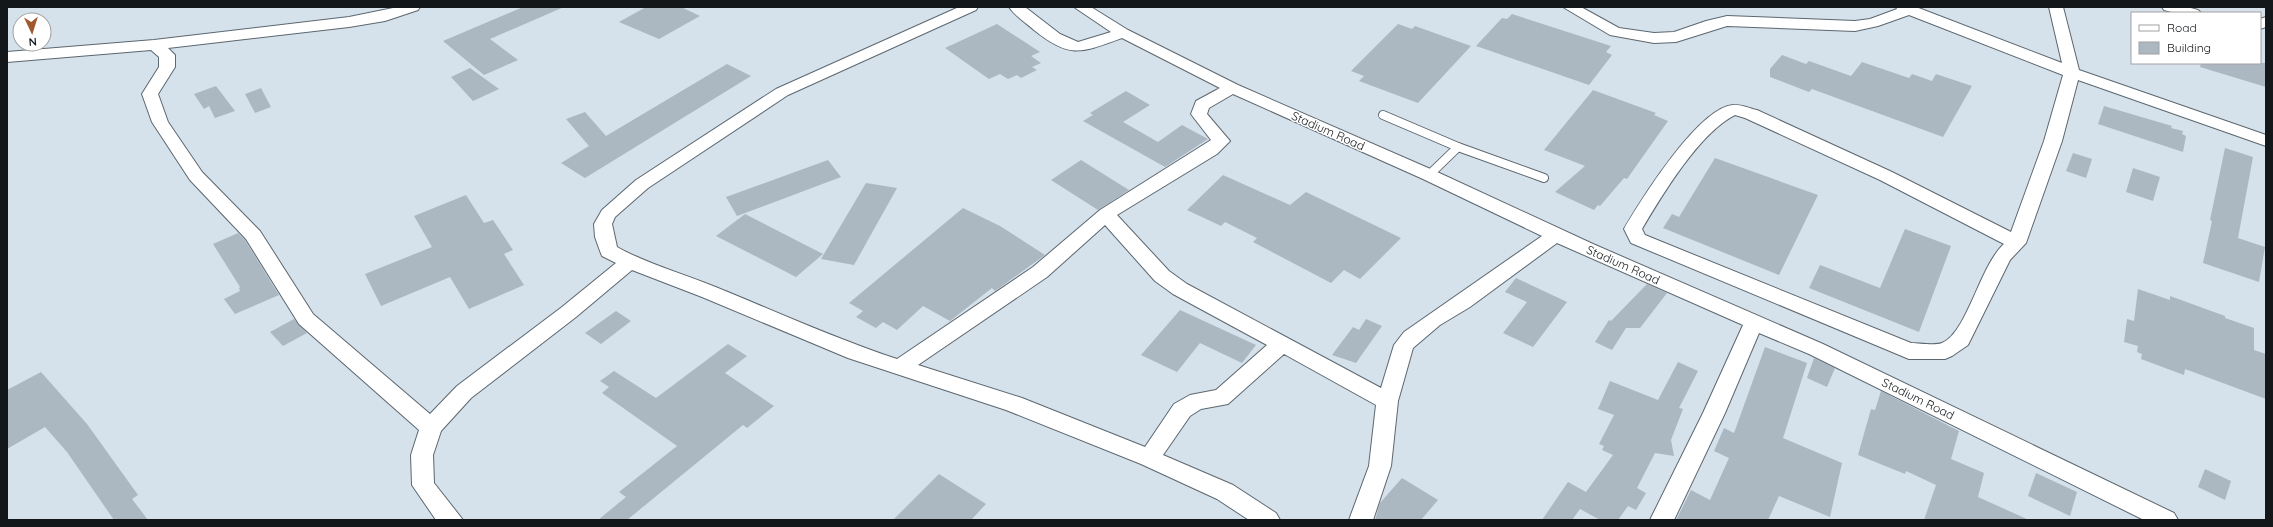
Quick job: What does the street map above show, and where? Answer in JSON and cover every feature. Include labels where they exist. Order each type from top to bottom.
[{"type":"street","points":[[7,57],[154,45],[349,22],[385,16],[413,7]]},
{"type":"street","points":[[970,7],[782,92],[755,108],[642,184],[608,214],[603,224],[604,237],[609,251],[629,262],[694,286],[855,353],[1014,404],[1149,458],[1224,492],[1268,520]]},
{"type":"street","points":[[1016,7],[1061,42],[1071,46],[1082,46],[1123,33]]},
{"type":"street","name":"Stadium Road","points":[[1081,7],[1123,33],[1232,88],[1428,175],[1556,235],[1816,349],[2166,520]]},
{"type":"street","points":[[1570,7],[1615,32],[1654,38],[1676,37],[1711,24],[1727,21],[1854,26],[1873,23],[1906,8],[2072,73],[2266,140]]},
{"type":"street","points":[[2017,243],[1886,176],[1751,114],[1733,110],[1717,118],[1667,174],[1633,229],[1638,239],[1909,351],[1945,351],[1961,340],[2002,256],[2017,243],[2053,141],[2072,73],[2056,7]]},
{"type":"street","points":[[2169,7],[2189,12]]},
{"type":"street","points":[[154,45],[167,55],[167,67],[150,94],[160,122],[196,176],[253,235],[306,319],[430,427]]},
{"type":"street","points":[[898,368],[1040,272],[1106,214],[1212,150],[1221,141],[1199,114],[1202,105],[1232,88]]},
{"type":"street","points":[[1106,214],[1162,276],[1180,289],[1284,343],[1387,401]]},
{"type":"street","points":[[1361,520],[1380,466],[1387,401],[1404,345],[1411,337],[1433,320],[1463,302],[1556,235]]},
{"type":"street","points":[[451,520],[423,485],[422,455],[430,427],[464,392],[569,312],[629,262]]},
{"type":"street","points":[[1662,520],[1714,413],[1754,322]]},
{"type":"street","points":[[1149,458],[1182,410],[1197,401],[1221,398],[1284,343]]},
{"type":"lane","points":[[1383,115],[1458,147],[1544,178]]},
{"type":"lane","points":[[1428,175],[1458,147]]},
{"type":"building","points":[[523,7],[564,7],[490,39],[518,60],[484,75],[443,41]]},
{"type":"building","points":[[646,7],[681,7],[700,16],[659,39],[619,22]]},
{"type":"building","points":[[1512,14],[1611,46],[1606,52],[1612,55],[1589,85],[1476,46],[1502,18],[1507,19]]},
{"type":"building","points":[[997,24],[1040,52],[1031,56],[1041,63],[1032,67],[1037,70],[1021,78],[1017,75],[1008,79],[1000,74],[989,79],[945,48]]},
{"type":"building","points":[[1398,24],[1412,29],[1415,26],[1471,46],[1418,103],[1359,81],[1364,76],[1351,71]]},
{"type":"building","points":[[1782,55],[1806,64],[1809,61],[1851,76],[1862,62],[1909,78],[1912,74],[1932,81],[1936,74],[1972,86],[1943,137],[1812,89],[1809,92],[1770,77],[1770,69]]},
{"type":"building","points":[[2266,63],[2266,87],[2200,67],[2201,64]]},
{"type":"building","points":[[727,64],[751,76],[585,178],[561,163],[589,146],[566,119],[585,112],[606,136]]},
{"type":"building","points":[[470,68],[499,89],[473,101],[451,77]]},
{"type":"building","points":[[216,86],[235,111],[215,118],[209,106],[204,109],[194,94]]},
{"type":"building","points":[[261,88],[271,107],[255,113],[245,94]]},
{"type":"building","points":[[1593,90],[1656,113],[1654,115],[1668,121],[1627,179],[1624,178],[1600,206],[1598,205],[1594,210],[1555,192],[1585,166],[1544,150]]},
{"type":"building","points":[[1126,91],[1150,105],[1123,122],[1158,142],[1182,125],[1208,139],[1165,167],[1083,121],[1093,115],[1090,113]]},
{"type":"building","points":[[2104,106],[2172,126],[2171,128],[2183,131],[2182,134],[2186,136],[2183,152],[2098,124]]},
{"type":"building","points":[[2225,148],[2253,157],[2238,238],[2265,247],[2259,282],[2203,263],[2212,221],[2210,220]]},
{"type":"building","points":[[2073,153],[2092,159],[2086,178],[2066,171]]},
{"type":"building","points":[[1715,158],[1818,195],[1779,275],[1663,228],[1672,214],[1679,217]]},
{"type":"building","points":[[828,160],[841,177],[737,216],[726,197]]},
{"type":"building","points":[[1081,160],[1129,190],[1098,210],[1051,180]]},
{"type":"building","points":[[2133,168],[2160,177],[2153,201],[2126,192]]},
{"type":"building","points":[[1223,175],[1290,205],[1306,192],[1401,238],[1360,279],[1344,270],[1331,283],[1253,242],[1257,238],[1225,222],[1221,226],[1187,210]]},
{"type":"building","points":[[866,183],[897,188],[854,265],[821,259]]},
{"type":"building","points":[[466,195],[484,223],[493,220],[513,250],[504,254],[524,285],[469,309],[450,277],[381,306],[365,274],[432,247],[414,216]]},
{"type":"building","points":[[963,208],[1000,226],[1045,255],[995,291],[992,288],[950,321],[923,306],[897,330],[883,322],[876,328],[856,317],[863,311],[849,303]]},
{"type":"building","points":[[745,214],[823,254],[796,277],[716,236]]},
{"type":"building","points":[[1905,229],[1951,246],[1919,332],[1809,288],[1820,265],[1880,288]]},
{"type":"building","points":[[238,233],[245,240],[279,295],[235,314],[224,299],[240,291],[240,287],[213,244]]},
{"type":"building","points":[[1516,278],[1567,302],[1533,347],[1503,333],[1527,302],[1505,292]]},
{"type":"building","points":[[1647,284],[1667,293],[1640,328],[1626,328],[1612,350],[1595,342],[1609,320],[1611,321]]},
{"type":"building","points":[[2138,289],[2170,300],[2170,296],[2254,328],[2254,350],[2266,354],[2266,399],[2185,369],[2184,375],[2141,359],[2142,354],[2137,352],[2138,346],[2124,342],[2127,319],[2134,321]]},
{"type":"building","points":[[1180,310],[1256,345],[1242,363],[1200,343],[1177,372],[1141,355]]},
{"type":"building","points":[[616,311],[631,321],[601,344],[585,333]]},
{"type":"building","points":[[294,319],[307,333],[283,346],[270,332]]},
{"type":"building","points":[[1366,319],[1382,326],[1356,363],[1332,355],[1353,327],[1359,330]]},
{"type":"building","points":[[728,344],[747,356],[725,373],[774,406],[747,428],[743,425],[627,520],[598,520],[626,497],[619,492],[677,446],[602,393],[609,387],[600,381],[614,371],[656,398]]},
{"type":"building","points":[[1765,347],[1807,363],[1783,438],[1842,463],[1830,517],[1779,496],[1768,520],[1676,520],[1691,490],[1710,500],[1729,458],[1714,451],[1724,428],[1734,433]]},
{"type":"building","points":[[1814,358],[1835,368],[1827,387],[1807,378]]},
{"type":"building","points":[[1678,362],[1698,371],[1679,408],[1683,409],[1671,440],[1674,456],[1655,453],[1637,488],[1646,493],[1636,510],[1628,506],[1618,520],[1600,520],[1580,509],[1572,520],[1542,520],[1568,482],[1586,492],[1613,455],[1602,450],[1604,446],[1599,444],[1614,415],[1598,409],[1610,381],[1658,400]]},
{"type":"building","points":[[41,372],[87,424],[138,495],[132,499],[148,520],[114,520],[67,452],[45,427],[7,449],[7,390]]},
{"type":"building","points":[[1881,391],[1959,431],[1951,459],[1984,473],[1978,497],[2029,520],[1924,520],[1936,485],[1906,471],[1905,474],[1858,455],[1871,409],[1875,410]]},
{"type":"building","points":[[2205,469],[2231,481],[2225,500],[2198,487]]},
{"type":"building","points":[[2036,473],[2077,492],[2070,516],[2028,496]]},
{"type":"building","points":[[939,474],[986,504],[971,520],[893,520]]},
{"type":"building","points":[[1402,478],[1438,500],[1421,520],[1375,520],[1380,503]]}]
